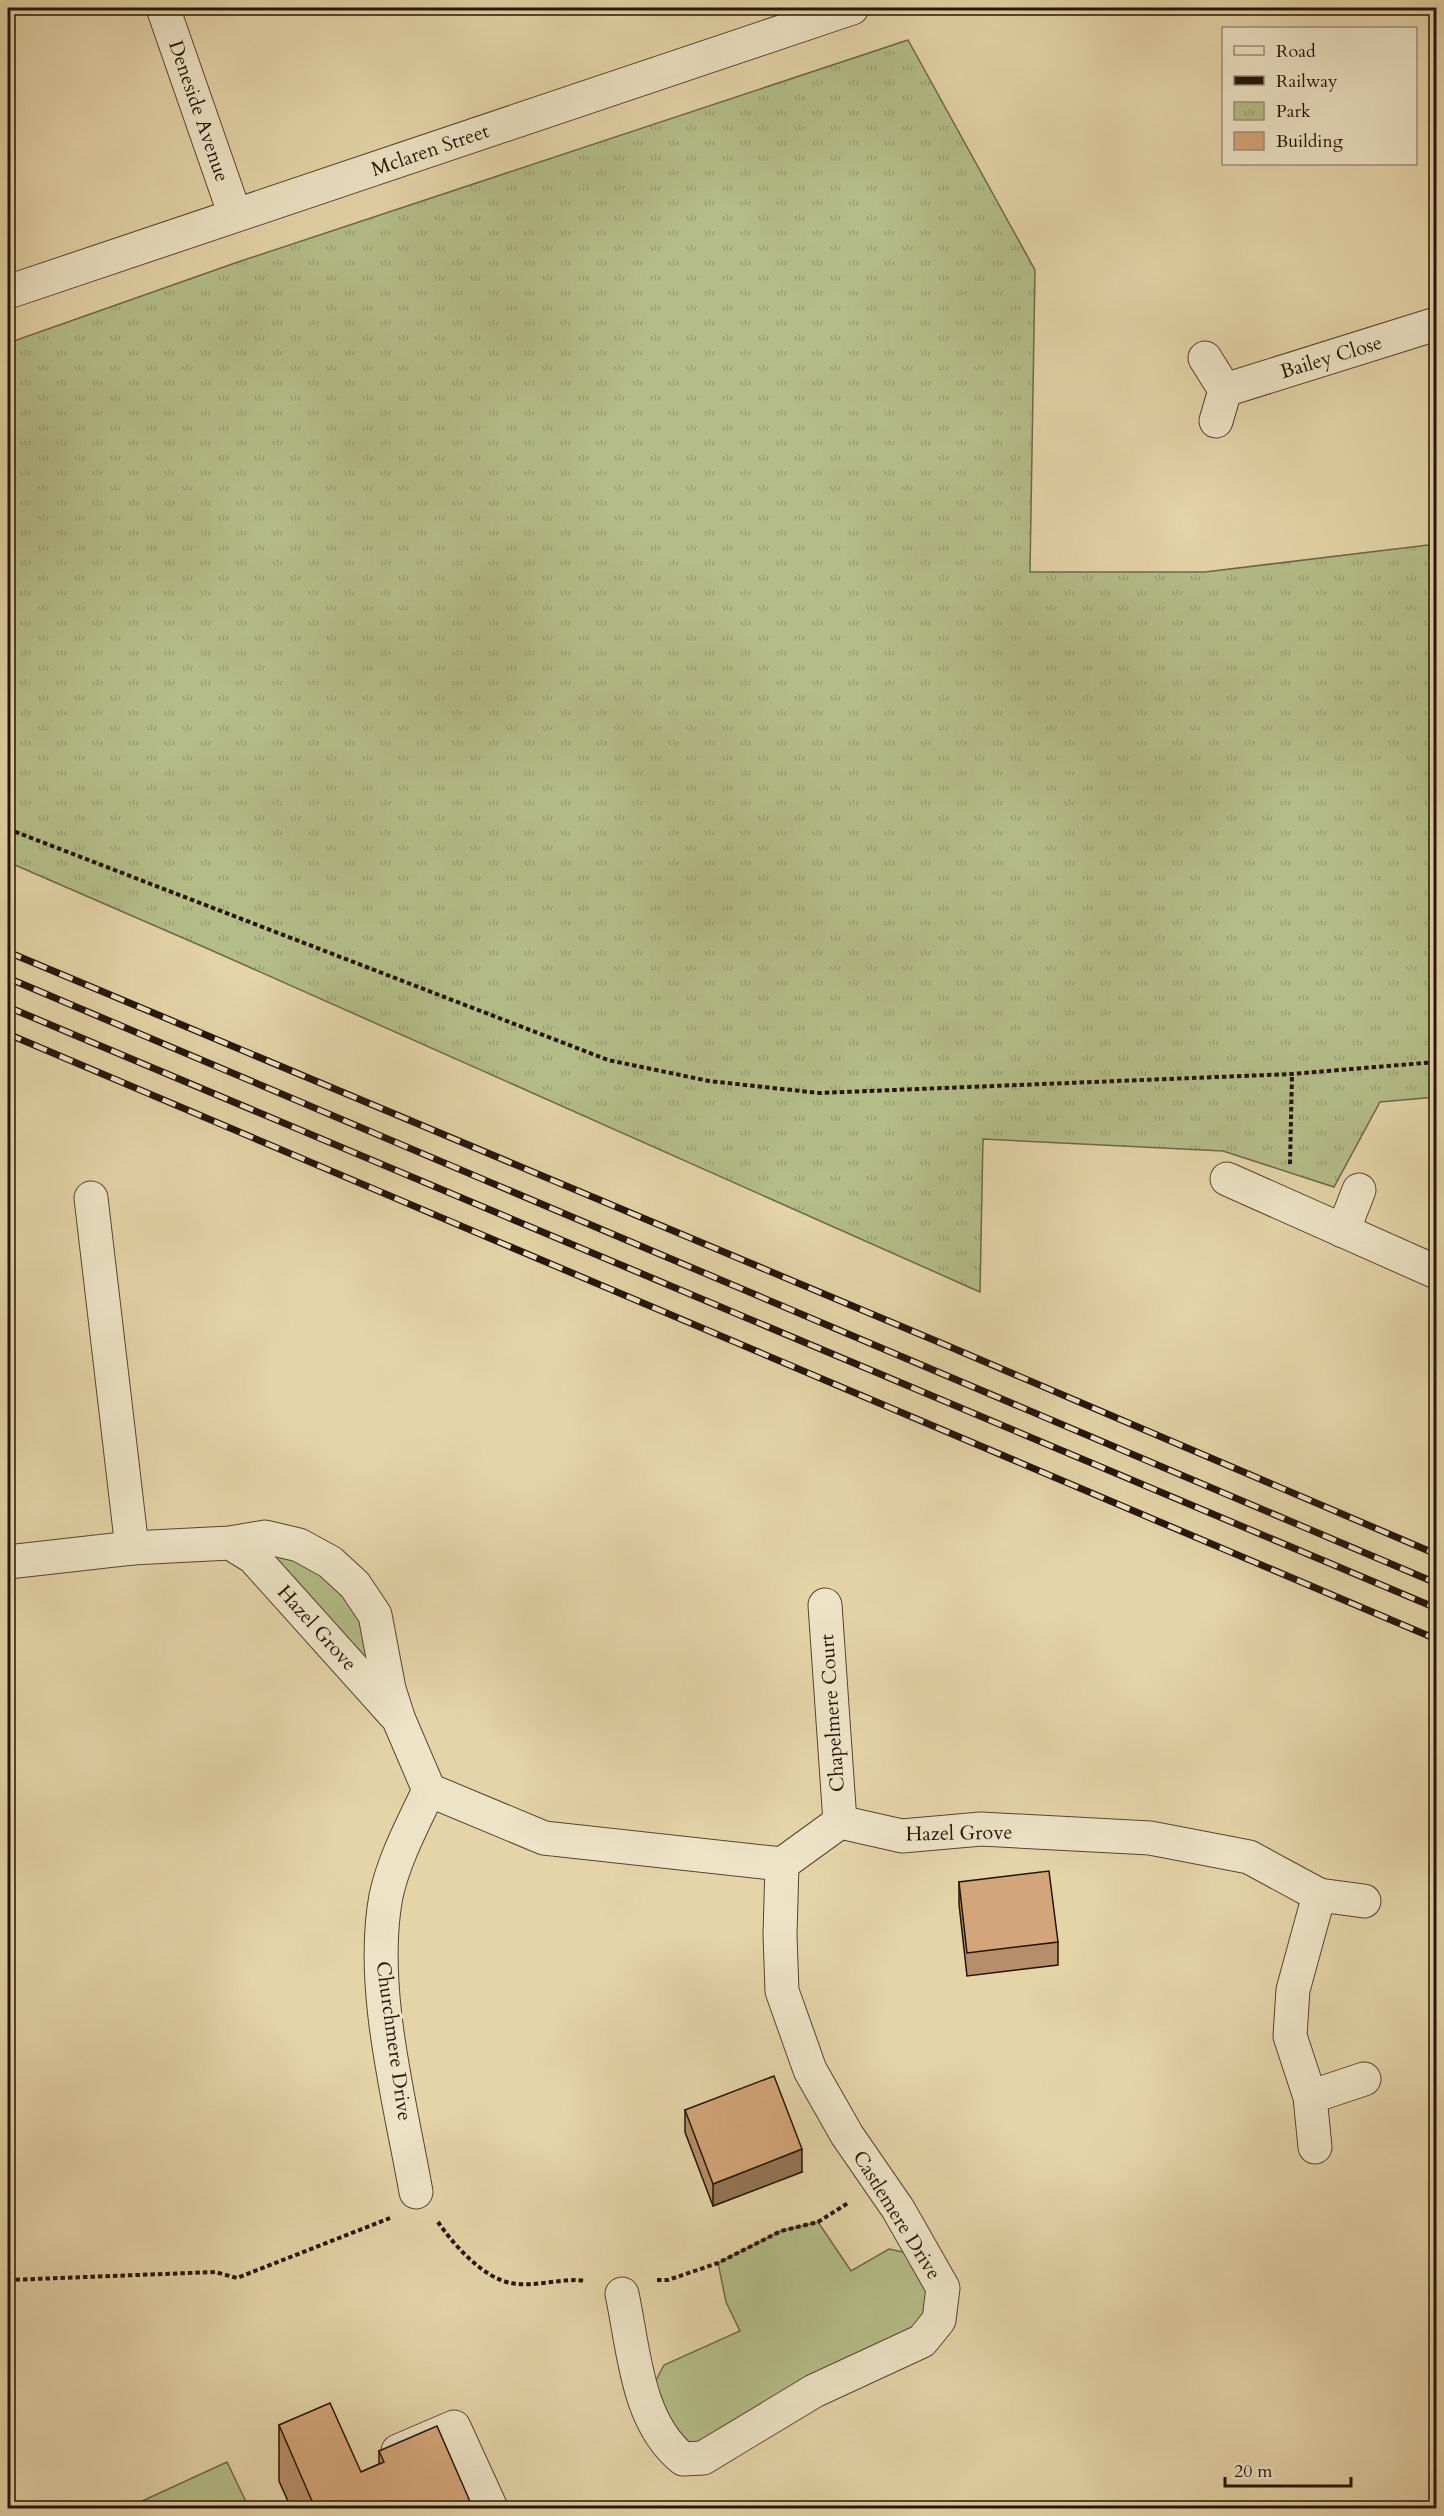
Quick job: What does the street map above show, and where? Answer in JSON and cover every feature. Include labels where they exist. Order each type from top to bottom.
[{"type":"street","name":"Deneside Avenue","points":[[163,8],[235,215]]},
{"type":"street","name":"Mclaren Street","points":[[8,292],[814,14],[852,8]]},
{"type":"street","name":"Bailey Close","points":[[1226,390],[1437,324]]},
{"type":"street","points":[[1205,358],[1226,390],[1216,421]]},
{"type":"street","points":[[1227,1179],[1437,1272]]},
{"type":"street","points":[[1343,1231],[1359,1190]]},
{"type":"street","points":[[91,1198],[132,1548]]},
{"type":"street","name":"Hazel Grove","points":[[8,1562],[132,1548],[230,1543],[265,1537],[300,1545],[330,1562],[355,1585],[375,1615],[389,1689],[399,1720],[429,1790]]},
{"type":"street","name":"Hazel Grove","points":[[230,1543],[253,1557],[399,1720]]},
{"type":"street","name":"Chapelmere Court","points":[[825,1605],[840,1822]]},
{"type":"street","points":[[429,1790],[544,1838],[782,1864],[840,1822]]},
{"type":"street","name":"Churchmere Drive","points":[[421,2198],[387,2021],[381,1959],[386,1896],[400,1851],[429,1790]]},
{"type":"street","name":"Hazel Grove","points":[[840,1822],[902,1836],[981,1829],[1150,1838],[1249,1857],[1319,1895]]},
{"type":"street","name":"Castlemere Drive","points":[[622,2294],[645,2401],[666,2445],[683,2459],[703,2458],[814,2391],[922,2341],[939,2320],[943,2288],[880,2182],[847,2135],[810,2070],[782,1991],[780,1935],[782,1864]]},
{"type":"street","points":[[1315,2147],[1310,2097],[1290,2036],[1293,1990],[1319,1895],[1364,1901]]},
{"type":"street","points":[[1310,2097],[1364,2079]]},
{"type":"street","points":[[396,2452],[454,2427],[491,2508]]},
{"type":"path","points":[[8,829],[608,1060],[709,1082],[819,1093],[1292,1074],[1437,1062]]},
{"type":"path","points":[[1288,1205],[1292,1074]]},
{"type":"path","points":[[8,2280],[215,2272],[237,2278],[421,2198],[452,2241],[476,2265],[511,2283],[584,2280],[622,2294],[644,2280],[668,2280],[718,2263],[781,2231],[818,2222],[880,2182]]},
{"type":"green space","points":[[908,40],[1035,270],[1030,572],[1205,572],[1436,544],[1436,1097],[1380,1102],[1334,1187],[1223,1151],[983,1139],[980,1292],[8,862],[8,343],[238,262]]},
{"type":"green space","points":[[265,1537],[355,1585],[389,1689],[253,1557]]},
{"type":"green space","points":[[818,2222],[851,2271],[889,2249],[926,2257],[939,2320],[703,2458],[645,2401],[664,2365],[740,2331],[726,2302],[718,2263],[781,2231]]},
{"type":"green space","points":[[227,2462],[249,2508],[127,2508]]},
{"type":"building","points":[[1049,1871],[1058,1942],[967,1953],[959,1882]]},
{"type":"building","points":[[774,2076],[802,2149],[713,2184],[685,2110]]},
{"type":"building","points":[[330,2403],[361,2472],[384,2462],[379,2451],[437,2426],[472,2506],[466,2508],[315,2508],[279,2425]]},
{"type":"railway","points":[[8,952],[948,1346],[1436,1554]]},
{"type":"railway","points":[[8,978],[1436,1583]]},
{"type":"railway","points":[[8,1007],[1436,1608]]},
{"type":"railway","points":[[8,1034],[1436,1639]]}]
